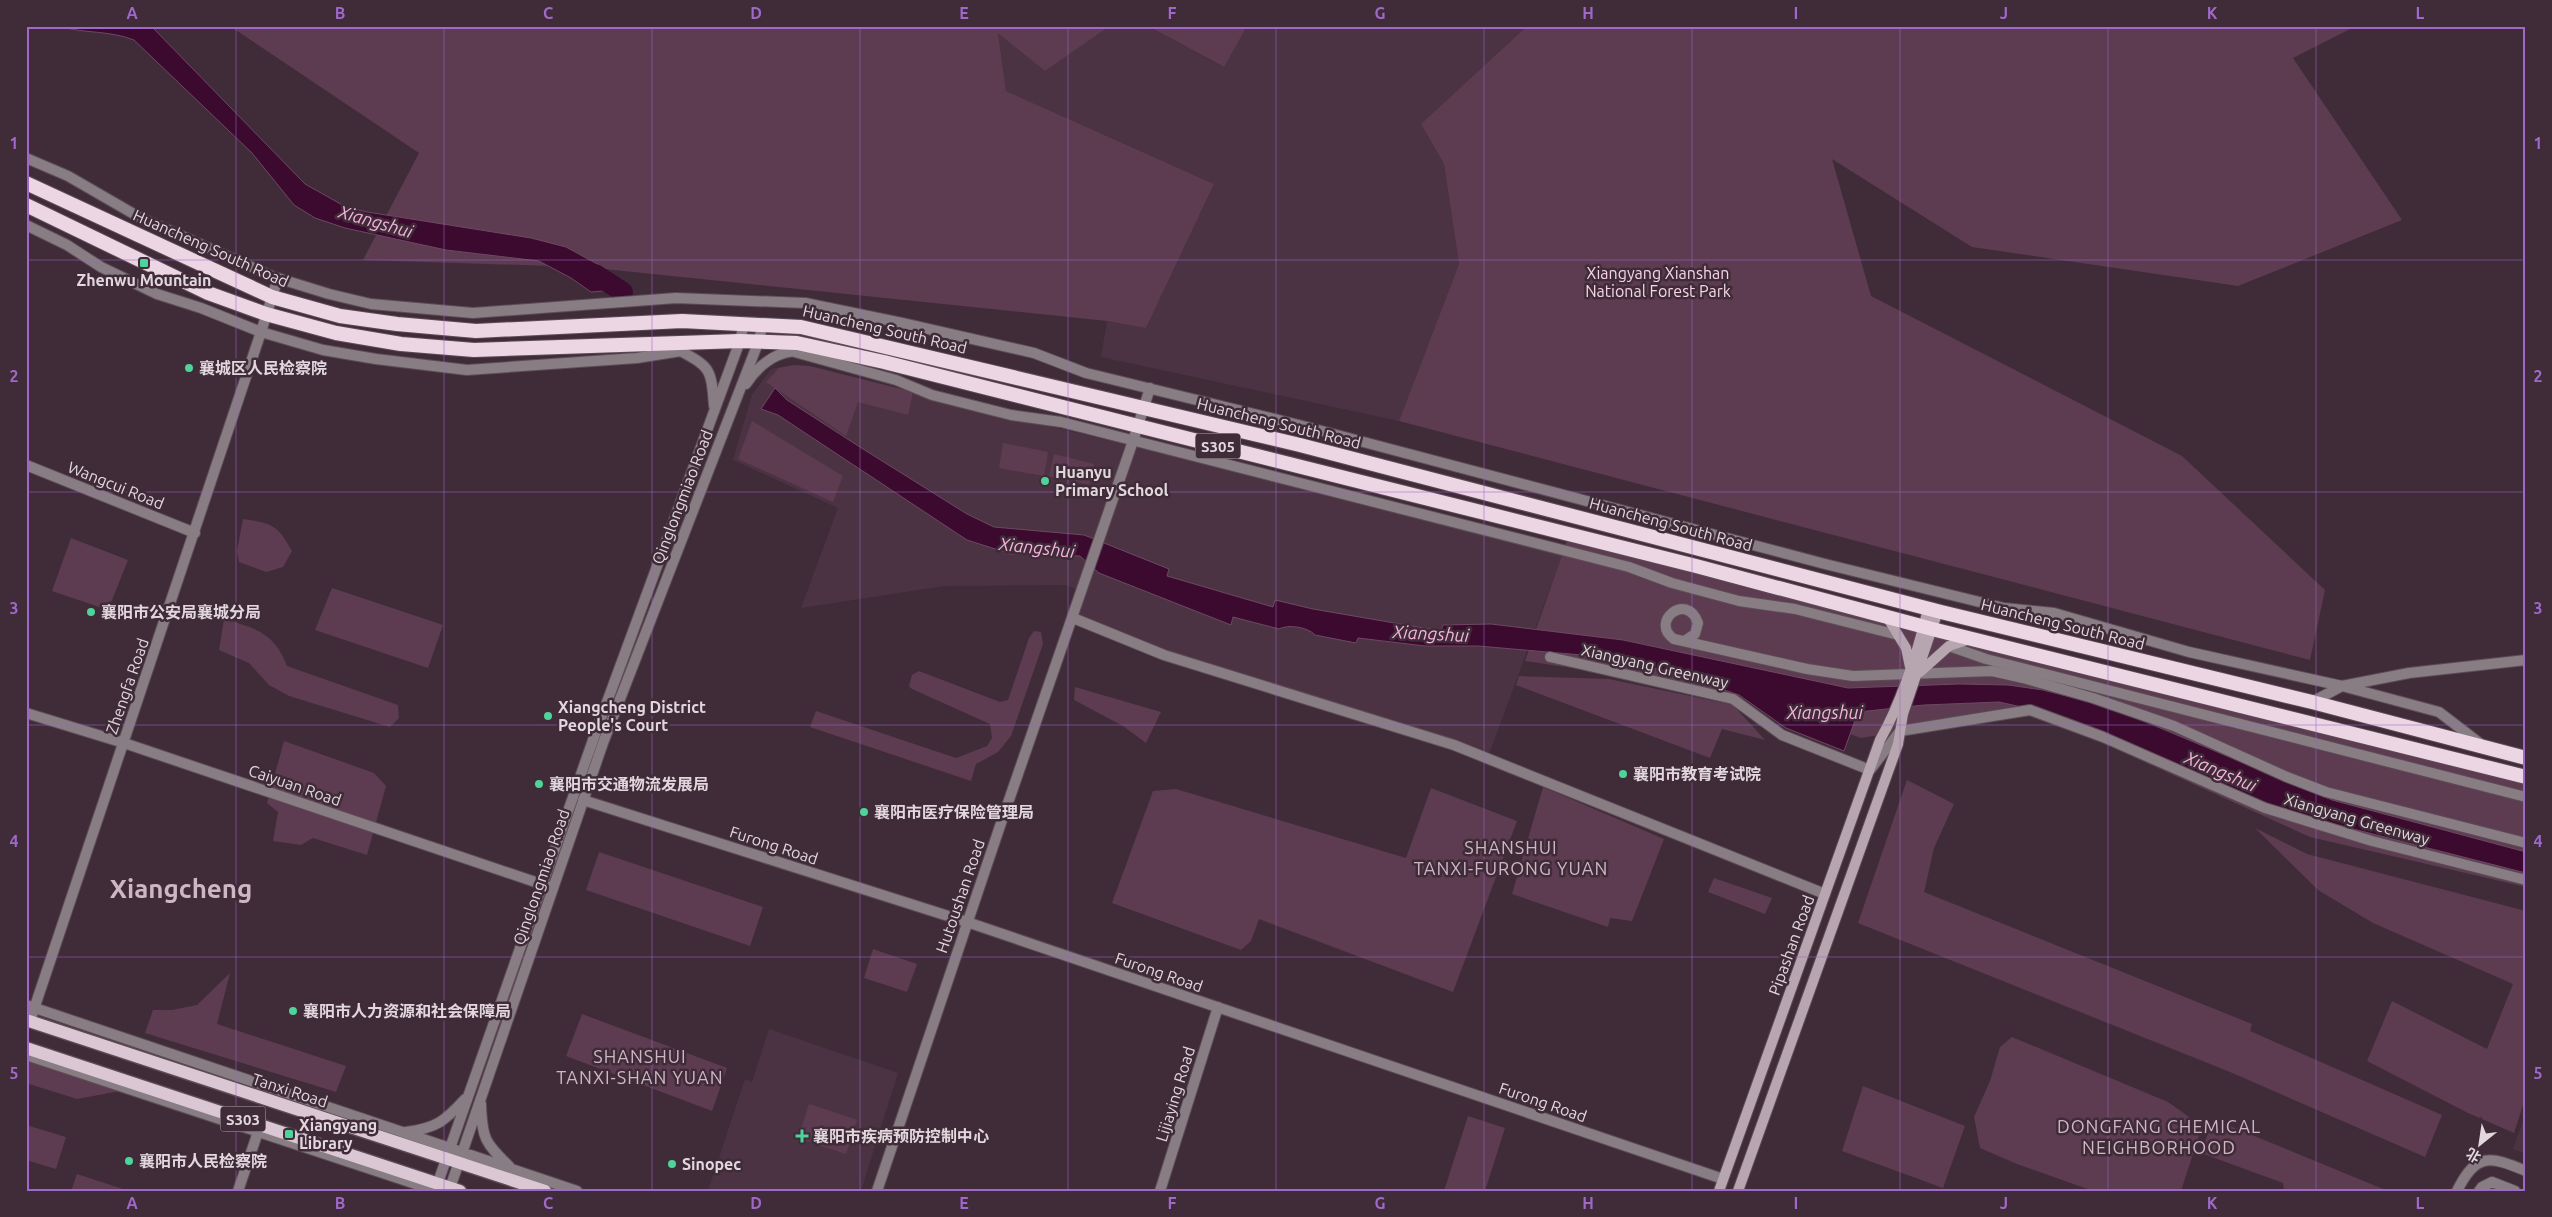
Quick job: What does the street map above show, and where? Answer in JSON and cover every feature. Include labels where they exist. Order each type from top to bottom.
[{"type":"highway","name":"Huancheng South Road","points":[[26,183],[272,297],[340,316],[397,324],[476,331],[682,321],[801,326],[1300,445],[1933,610],[2312,702],[2526,758]]},
{"type":"highway","name":"Huancheng South Road","points":[[26,205],[208,293],[266,314],[336,333],[401,344],[474,350],[740,341],[797,343],[1138,426],[1696,566],[1928,628],[2526,777]]},
{"type":"main road","points":[[1899,713],[1914,674],[1933,610]]},
{"type":"main road","points":[[1887,617],[1898,634],[1914,674]]},
{"type":"main road","points":[[1914,674],[1949,646],[1971,638]]},
{"type":"main road","name":"Pipashan Road","points":[[1719,1191],[1880,740],[1899,713]]},
{"type":"main road","name":"Pipashan Road","points":[[1738,1191],[1894,753],[1900,731],[1899,713]]},
{"type":"main road","name":"Tanxi Road","points":[[28,1020],[454,1155],[544,1191]]},
{"type":"main road","name":"S303","points":[[26,1048],[443,1189]]},
{"type":"street","points":[[26,158],[68,176],[139,216],[278,278],[329,294],[372,304],[473,313],[676,298],[805,303],[1034,353],[1086,373],[1943,593],[2004,608],[2054,613],[2189,652],[2342,686],[2439,712],[2484,747]]},
{"type":"street","points":[[26,225],[67,245],[101,267],[158,294],[201,308],[261,332],[324,350],[368,358],[467,370],[638,358],[681,351]]},
{"type":"street","name":"Zhengfa Road","points":[[28,1020],[30,1006],[124,744],[278,278]]},
{"type":"street","name":"Qinglongmiao Road","points":[[443,1189],[454,1155],[469,1095],[542,884],[740,341],[744,323]]},
{"type":"street","name":"Qinglongmiao Road","points":[[454,1155],[481,1097],[603,742],[758,343],[763,324]]},
{"type":"street","points":[[666,343],[700,361],[711,373],[715,410]]},
{"type":"street","points":[[736,399],[756,370],[772,358],[791,351],[827,350]]},
{"type":"street","points":[[791,351],[896,380],[932,395],[1011,415],[1062,422],[1629,567],[1672,584],[1739,601],[1795,609],[1898,634]]},
{"type":"street","name":"Hutoushan Road","points":[[877,1191],[1150,388]]},
{"type":"street","name":"Wangcui Road","points":[[26,465],[195,533]]},
{"type":"street","points":[[1932,590],[1933,610]]},
{"type":"street","points":[[1933,610],[1943,593]]},
{"type":"street","name":"Xiangyang Greenway","points":[[1686,640],[1695,634],[1698,623],[1693,614],[1683,609],[1672,612],[1668,616],[1666,627],[1671,637],[1678,641],[1687,640],[1807,669],[1853,676],[1992,671],[2023,678],[2093,698],[2174,726],[2287,777],[2326,792],[2526,843]]},
{"type":"street","points":[[1073,618],[1164,655],[1454,745],[1825,894]]},
{"type":"street","points":[[1949,646],[1986,659],[2526,797]]},
{"type":"street","name":"Xiangyang Greenway","points":[[1550,657],[1733,699],[1782,735],[1870,770]]},
{"type":"street","points":[[2312,702],[2342,686],[2409,673],[2526,660]]},
{"type":"street","name":"Xiangyang Greenway","points":[[1900,731],[2030,710],[2103,737],[2265,808],[2372,842],[2526,880]]},
{"type":"street","name":"Caiyuan Road","points":[[26,713],[553,888]]},
{"type":"street","points":[[1870,770],[1900,731]]},
{"type":"street","name":"Furong Road","points":[[583,800],[967,922],[1723,1179]]},
{"type":"street","points":[[30,1006],[402,1132],[454,1155],[512,1169],[577,1191]]},
{"type":"street","name":"Lijiaying Road","points":[[1160,1191],[1218,1007]]},
{"type":"street","points":[[26,1055],[259,1128],[238,1191]]},
{"type":"street","points":[[402,1132],[428,1129],[445,1120],[469,1095]]},
{"type":"street","points":[[481,1097],[482,1130],[490,1148],[512,1169]]},
{"type":"street","points":[[2457,1191],[2469,1168],[2479,1163],[2495,1159],[2526,1171]]},
{"type":"street","points":[[2479,1191],[2482,1187],[2492,1182],[2515,1191]]},
{"type":"shaded area","points":[[1110,26],[1148,26],[1223,67],[1247,26],[1527,26],[1421,124],[1444,164],[1459,264],[1399,421],[1101,357],[1107,321],[1146,328],[1214,184],[1006,91],[998,32],[1045,71]]},
{"type":"shaded area","points":[[794,365],[1564,550],[1487,760],[1164,655],[1073,618],[1082,592],[1067,585],[944,586],[801,608],[838,508],[733,460],[752,395],[771,369]]},
{"type":"shaded area","name":"襄阳市疾病预防控制中心","points":[[769,1029],[898,1073],[861,1191],[708,1191],[745,1079],[752,1082]]},
{"type":"shaded area","points":[[2526,1112],[2526,1154],[2513,1149]]},
{"type":"green space","points":[[230,26],[1110,26],[1045,71],[998,33],[1006,91],[1214,184],[1146,328],[1107,321],[585,267],[363,260],[419,153]]},
{"type":"green space","points":[[1148,26],[1247,26],[1224,67]]},
{"type":"green space","name":"Xiangyang Xianshan National Forest Park","points":[[1527,26],[2356,26],[2293,58],[2402,220],[2238,286],[1972,247],[1832,159],[1871,296],[2182,456],[2325,590],[2310,660],[1399,421],[1459,264],[1444,164],[1421,124]]},
{"type":"green space","points":[[794,365],[810,366],[913,392],[908,415],[858,402],[846,436],[766,382],[779,368]]},
{"type":"green space","points":[[752,421],[843,476],[833,502],[738,459]]},
{"type":"green space","points":[[1003,443],[1048,452],[1044,476],[999,468]]},
{"type":"green space","points":[[1054,454],[1094,464],[1089,485],[1049,476]]},
{"type":"green space","points":[[243,519],[268,524],[283,536],[292,551],[283,567],[266,572],[239,562],[237,551]]},
{"type":"green space","points":[[1569,535],[2526,777],[2526,887],[2310,837],[2030,710],[1861,738],[1734,692],[1525,661]]},
{"type":"green space","points":[[71,538],[128,560],[108,610],[52,591]]},
{"type":"green space","points":[[332,588],[443,625],[428,668],[315,630]]},
{"type":"green space","points":[[224,619],[245,625],[270,639],[282,655],[287,666],[398,705],[399,718],[390,727],[289,696],[269,685],[249,663],[219,650]]},
{"type":"green space","points":[[1034,631],[1041,632],[1043,644],[1011,736],[998,752],[976,764],[971,781],[810,727],[816,711],[956,758],[987,746],[992,738],[990,724],[912,689],[909,686],[912,675],[919,671],[1000,702],[1008,700],[1029,638]]},
{"type":"green space","points":[[1519,676],[1609,679],[1733,705],[1765,740],[1722,729],[1710,758],[1516,685]]},
{"type":"green space","points":[[1075,687],[1161,712],[1146,743],[1123,726],[1074,700]]},
{"type":"green space","points":[[284,741],[374,773],[386,786],[367,855],[313,838],[301,845],[273,841],[278,812],[267,803]]},
{"type":"green space","points":[[1907,780],[1954,804],[1934,848],[1924,892],[2252,1024],[2250,1031],[2442,1115],[2425,1157],[2230,1072],[1858,923]]},
{"type":"green space","points":[[1543,787],[1664,839],[1632,921],[1610,918],[1608,927],[1512,894]]},
{"type":"green space","points":[[1431,788],[1517,821],[1453,992],[1259,919],[1251,941],[1241,950],[1112,903],[1153,791],[1176,789],[1406,858]]},
{"type":"green space","points":[[2255,828],[2307,854],[2526,911],[2526,1096],[2514,1133],[2468,1113],[2367,1061],[2392,1001],[2487,1049],[2513,984],[2373,923],[2318,890]]},
{"type":"green space","points":[[599,852],[763,907],[750,946],[586,890]]},
{"type":"green space","points":[[1714,878],[1772,898],[1765,914],[1708,892]]},
{"type":"green space","points":[[873,949],[917,964],[907,992],[864,978]]},
{"type":"green space","points":[[230,973],[217,1024],[346,1066],[336,1092],[145,1033],[153,1010],[172,1010],[197,1005]]},
{"type":"green space","points":[[582,1014],[727,1068],[712,1111],[566,1056]]},
{"type":"green space","points":[[2012,1037],[2168,1102],[2202,1126],[2181,1191],[2093,1191],[2017,1164],[1980,1148],[1974,1117],[1990,1081],[2000,1047]]},
{"type":"green space","points":[[26,1055],[131,1089],[77,1099],[26,1083]]},
{"type":"green space","points":[[1863,1086],[1965,1126],[1943,1188],[1842,1151]]},
{"type":"green space","points":[[809,1104],[857,1120],[846,1154],[798,1138]]},
{"type":"green space","points":[[1468,1116],[1505,1128],[1485,1191],[1444,1191]]},
{"type":"green space","points":[[2213,1119],[2388,1191],[2284,1191],[2283,1183],[2201,1153]]},
{"type":"green space","points":[[26,1125],[66,1137],[56,1169],[26,1160]]},
{"type":"green space","points":[[77,1174],[129,1191],[71,1191]]},
{"type":"water","name":"Xiangshui","points":[[59,26],[153,28],[305,184],[346,207],[531,238],[566,247],[599,265],[623,283],[626,289],[591,292],[571,278],[539,261],[446,250],[345,228],[315,218],[294,205],[252,153],[134,40]]},
{"type":"water","name":"Xiangshui","points":[[775,388],[787,400],[863,449],[967,514],[994,527],[1084,535],[1169,569],[1167,576],[1273,607],[1275,600],[1313,609],[1441,631],[1443,625],[1491,624],[1623,640],[1848,688],[1959,684],[2008,685],[2043,690],[2110,707],[2332,800],[2526,852],[2526,873],[2322,821],[2266,804],[2031,709],[1999,702],[1924,705],[1858,712],[1844,751],[1786,728],[1739,695],[1672,672],[1594,656],[1478,646],[1425,646],[1358,638],[1356,643],[1315,635],[1308,630],[1298,627],[1283,627],[1279,629],[1233,617],[1231,625],[1099,573],[1080,556],[1011,554],[967,540],[778,415],[761,409]]},
{"type":"waterway","name":"Xiangshui","points":[[595,274],[623,292]]},
{"type":"place","name":"Zhenwu Mountain","points":[[144,263]]},
{"type":"place","name":"襄城区人民检察院","points":[[189,368]]},
{"type":"place","name":"Huanyu Primary School","points":[[1045,481]]},
{"type":"place","name":"襄阳市公安局襄城分局","points":[[91,612]]},
{"type":"place","name":"Xiangcheng District People's Court","points":[[548,716]]},
{"type":"place","name":"襄阳市教育考试院","points":[[1623,774]]},
{"type":"place","name":"襄阳市交通物流发展局","points":[[539,784]]},
{"type":"place","name":"襄阳市医疗保险管理局","points":[[864,812]]},
{"type":"place","name":"襄阳市人力资源和社会保障局","points":[[293,1011]]},
{"type":"place","name":"Xiangyang Library","points":[[289,1134]]},
{"type":"place","name":"襄阳市疾病预防控制中心","points":[[802,1136]]},
{"type":"place","name":"襄阳市人民检察院","points":[[129,1161]]},
{"type":"place","name":"Sinopec","points":[[672,1164]]},
{"type":"district","name":"SHANSHUI TANXI-FURONG YUAN","points":[[1511,858]]},
{"type":"district","name":"Xiangcheng","points":[[181,888]]},
{"type":"district","name":"SHANSHUI TANXI-SHAN YUAN","points":[[640,1066]]},
{"type":"district","name":"DONGFANG CHEMICAL NEIGHBORHOOD","points":[[2159,1136]]}]
